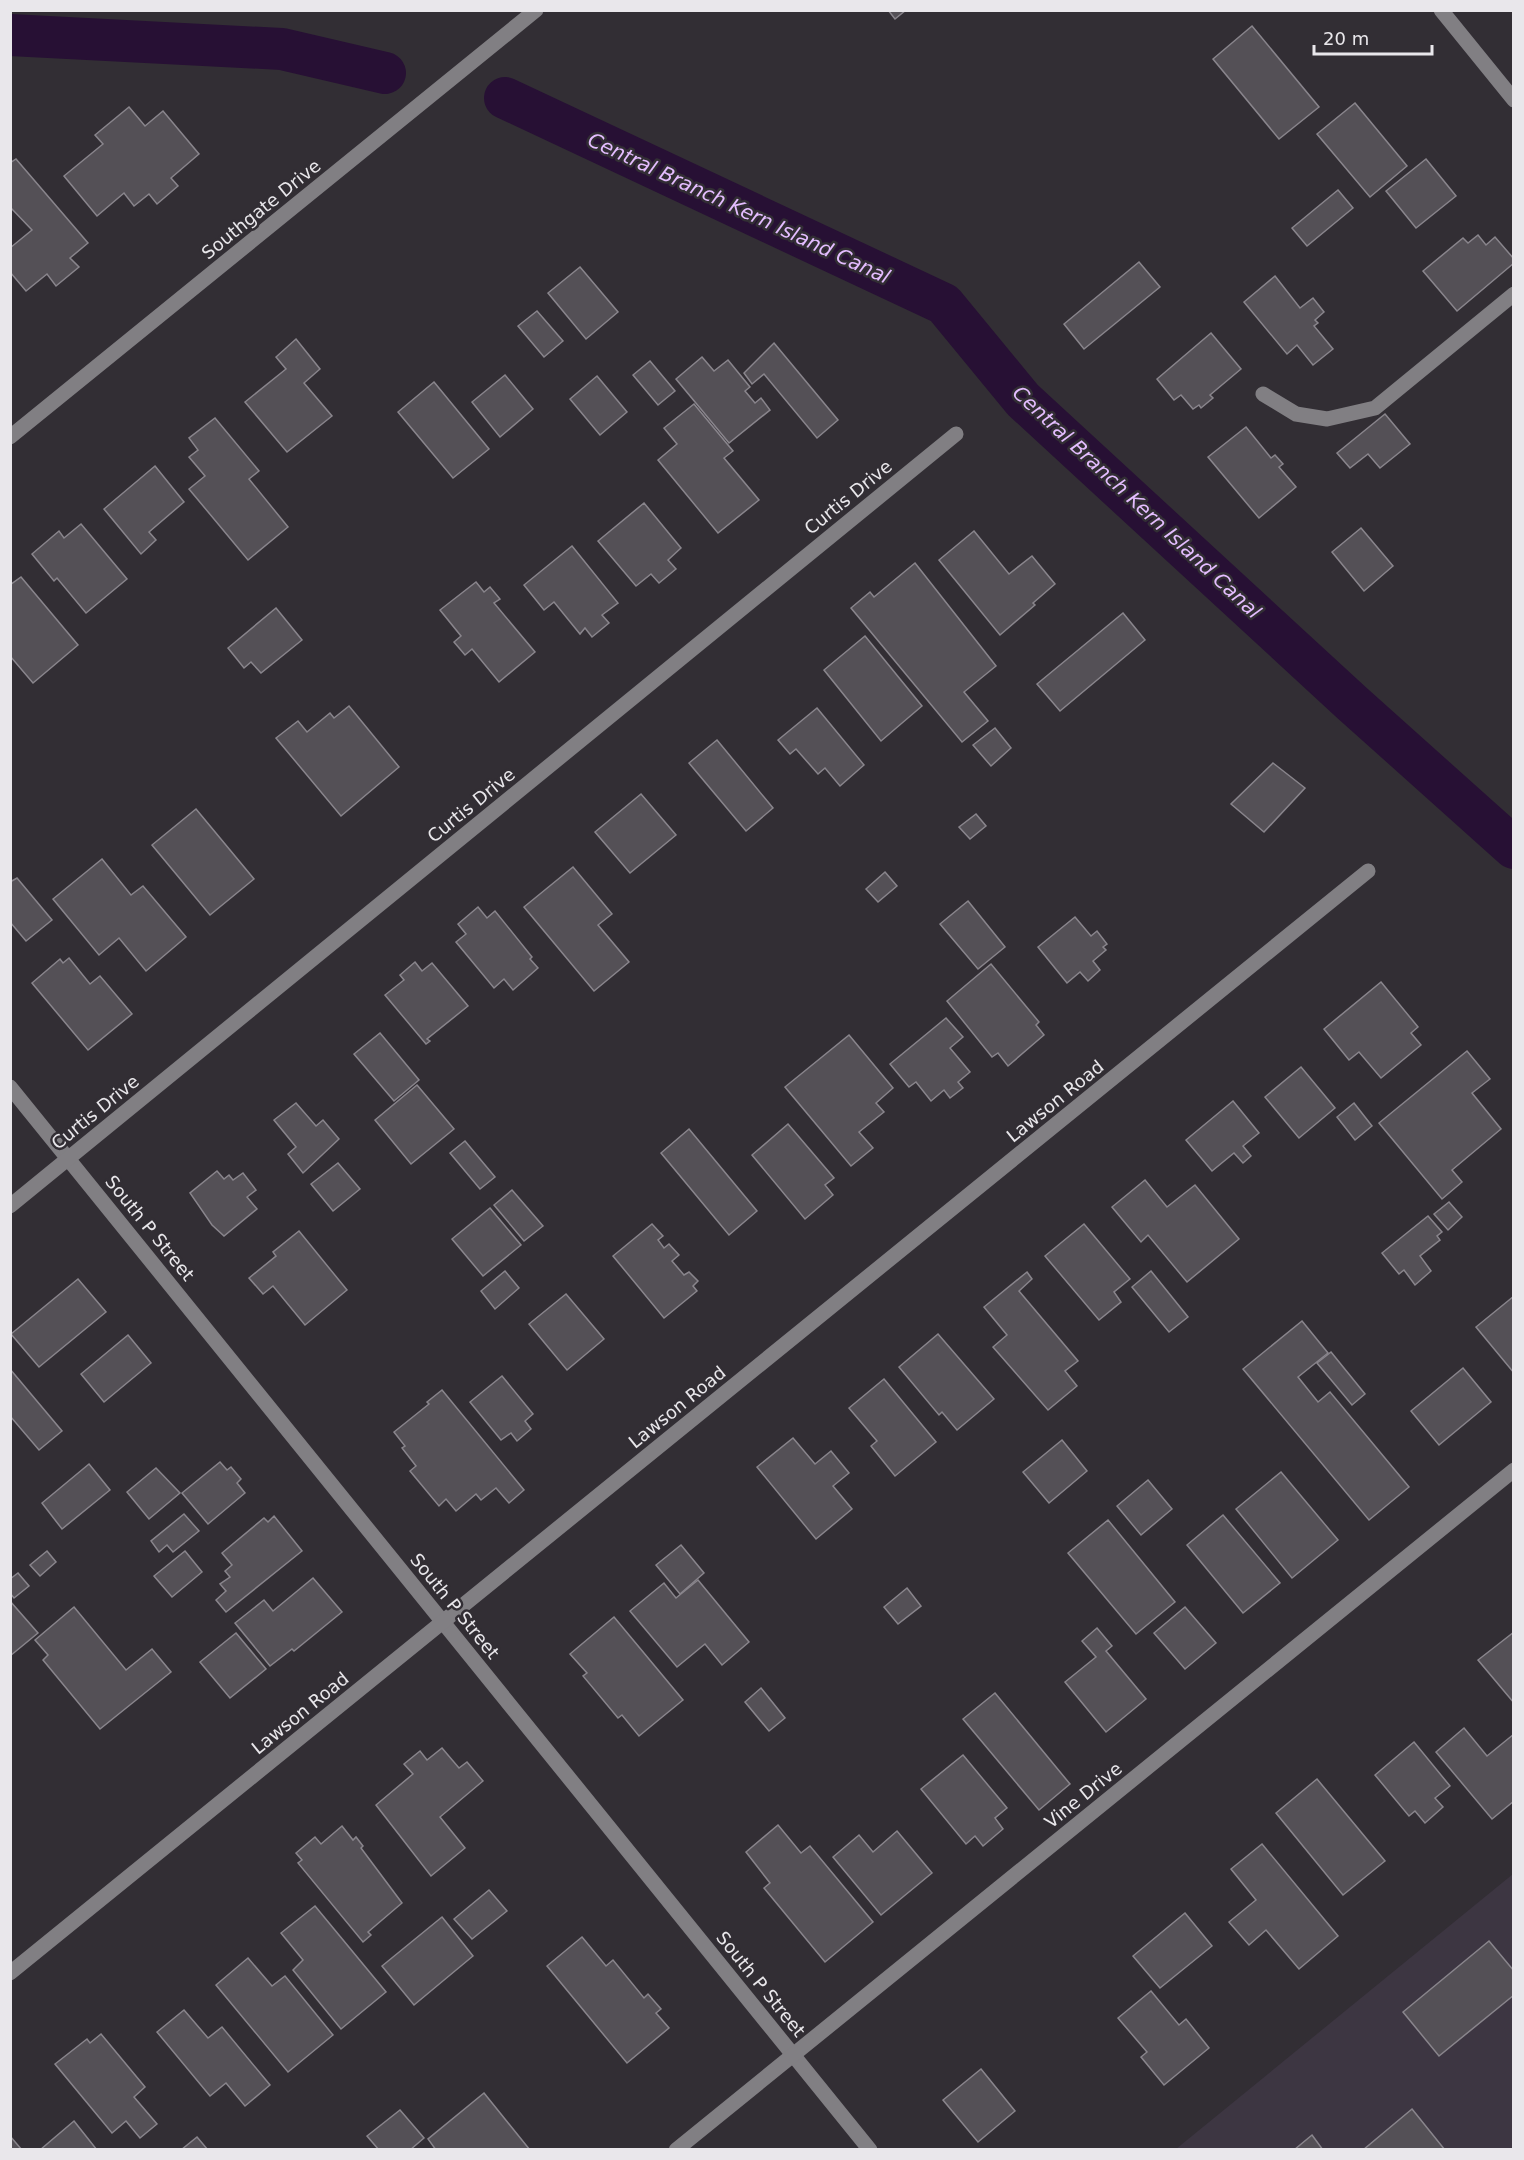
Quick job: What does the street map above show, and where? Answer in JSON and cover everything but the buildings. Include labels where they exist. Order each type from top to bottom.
[{"type":"street","name":"Southgate Drive","points":[[10,437],[536,10]]},
{"type":"street","points":[[1441,10],[1514,100]]},
{"type":"street","points":[[1263,394],[1296,414],[1327,419],[1375,408],[1514,294]]},
{"type":"street","name":"Curtis Drive","points":[[10,1206],[956,434]]},
{"type":"street","name":"Lawson Road","points":[[10,1973],[1368,871]]},
{"type":"street","name":"South P Street","points":[[10,1087],[870,2150]]},
{"type":"street","name":"Vine Drive","points":[[676,2150],[1514,1470]]},
{"type":"shaded area","points":[[1513,1874],[1513,2149],[1176,2149]]},
{"type":"waterway","name":"Central Branch Kern Island Canal","points":[[10,35],[282,49],[385,73]]},
{"type":"waterway","name":"Central Branch Kern Island Canal","points":[[505,98],[944,304],[1023,400],[1352,703],[1514,848]]}]
